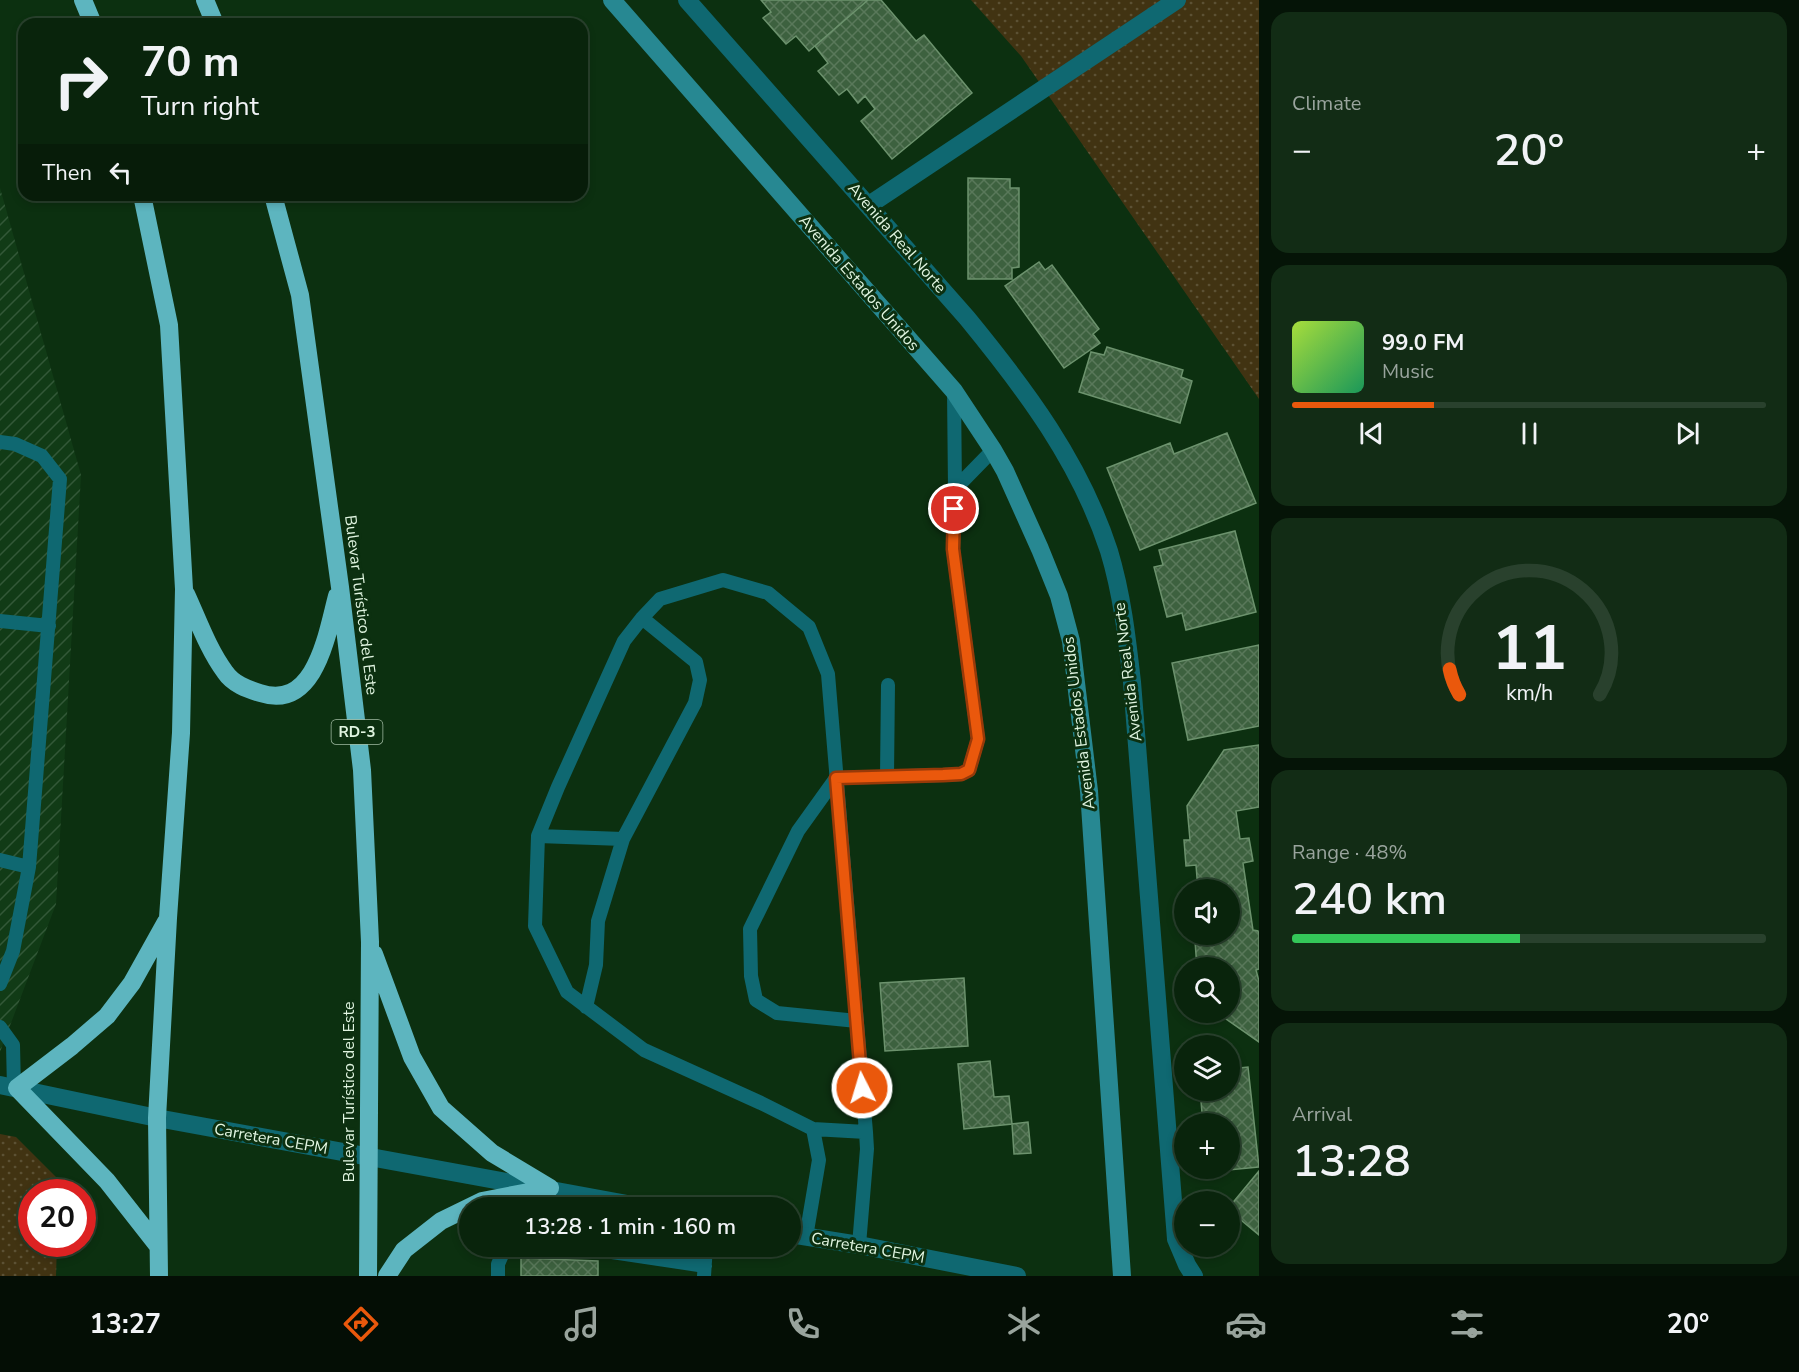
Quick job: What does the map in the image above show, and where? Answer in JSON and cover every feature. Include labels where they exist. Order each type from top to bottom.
[{"type":"highway","points":[[83,0],[90,18]]},
{"type":"highway","points":[[205,0],[212,18]]},
{"type":"highway","points":[[143,201],[169,325],[184,589],[181,733],[157,1118],[159,1276]]},
{"type":"highway","name":"Bulevar Turístico del Este","points":[[275,201],[300,295],[340,587],[362,770],[370,942],[368,1276]]},
{"type":"highway","points":[[184,589],[209,644],[226,674],[243,688],[268,696],[285,695],[301,687],[313,672],[321,654],[340,587]]},
{"type":"highway","points":[[158,1246],[107,1181],[10,1087],[72,1046],[107,1016],[132,983],[168,918]]},
{"type":"highway","points":[[370,942],[412,1057],[441,1108],[492,1153],[550,1188]]},
{"type":"highway","points":[[387,1276],[404,1250],[441,1221],[482,1201],[550,1188]]},
{"type":"street","name":"Avenida Estados Unidos","points":[[612,0],[954,391],[1005,471],[1059,596],[1071,642],[1089,791],[1122,1276]]},
{"type":"street","name":"Avenida Real Norte","points":[[687,0],[967,318],[1010,370],[1049,427],[1085,489],[1109,552],[1125,617],[1176,1239],[1194,1276]]},
{"type":"street","points":[[869,206],[1177,0]]},
{"type":"street","name":"Carretera CEPM","points":[[10,1087],[157,1118],[595,1197]]},
{"type":"street","name":"Carretera CEPM","points":[[801,1236],[859,1245],[1017,1276]]},
{"type":"lane","points":[[836,778],[961,774],[969,770],[978,739],[953,549],[954,391]]},
{"type":"lane","points":[[0,442],[15,444],[42,456],[60,479],[29,867],[13,951],[0,984]]},
{"type":"lane","points":[[955,489],[993,450]]},
{"type":"lane","points":[[859,1245],[867,1149],[866,1132],[857,1021],[836,778],[828,674],[809,627],[768,593],[723,580],[660,599],[624,641],[538,836],[535,926],[567,992],[644,1050],[813,1129],[866,1132]]},
{"type":"lane","points":[[586,1007],[596,965],[598,921],[623,839],[695,703],[700,680],[696,662],[642,618]]},
{"type":"lane","points":[[0,621],[49,626]]},
{"type":"lane","points":[[887,776],[888,686]]},
{"type":"lane","points":[[836,778],[798,831],[750,929],[751,976],[756,1000],[777,1013],[857,1021]]},
{"type":"lane","points":[[538,836],[623,839]]},
{"type":"lane","points":[[0,860],[29,867]]},
{"type":"lane","points":[[0,1027],[13,1045],[10,1087]]},
{"type":"lane","points":[[801,1225],[819,1160],[813,1129]]},
{"type":"lane","points":[[498,1276],[498,1264],[501,1257]]},
{"type":"lane","points":[[630,1257],[704,1271]]},
{"type":"shaded area","points":[[971,0],[1259,0],[1259,399],[1021,56]]},
{"type":"shaded area","points":[[0,188],[81,475],[56,904],[0,1052]]},
{"type":"shaded area","points":[[0,1134],[16,1137],[58,1179],[18,1179],[18,1257],[57,1257],[56,1276],[0,1276]]},
{"type":"building","points":[[761,0],[868,0],[809,51],[796,36],[786,44],[763,18],[771,12]]},
{"type":"building","points":[[868,0],[881,0],[916,41],[924,35],[972,93],[892,159],[861,121],[875,109],[865,96],[858,103],[847,89],[839,95],[818,71],[828,63],[815,46]]},
{"type":"building","points":[[968,178],[1010,179],[1010,188],[1019,188],[1019,267],[1012,268],[1012,279],[968,279]]},
{"type":"building","points":[[1039,262],[1045,270],[1052,265],[1099,329],[1093,334],[1100,343],[1064,368],[1005,286]]},
{"type":"building","points":[[1107,347],[1183,370],[1181,377],[1192,381],[1180,423],[1079,392],[1091,352],[1104,355]]},
{"type":"building","points":[[1227,433],[1256,503],[1140,550],[1107,468],[1170,443],[1174,454]]},
{"type":"building","points":[[1235,531],[1256,612],[1186,630],[1182,613],[1167,617],[1154,567],[1163,565],[1159,550]]},
{"type":"building","points":[[1259,645],[1259,726],[1188,740],[1172,663]]},
{"type":"building","points":[[1259,745],[1259,807],[1236,811],[1240,839],[1249,838],[1253,861],[1243,863],[1253,930],[1258,931],[1259,934],[1259,969],[1256,970],[1259,981],[1259,1042],[1232,1023],[1240,1023],[1240,957],[1196,957],[1195,945],[1240,945],[1240,879],[1197,879],[1196,865],[1186,866],[1184,840],[1190,840],[1187,806],[1224,750]]},
{"type":"building","points":[[964,978],[968,1046],[885,1051],[880,983]]},
{"type":"building","points":[[990,1061],[994,1097],[1009,1096],[1012,1124],[964,1129],[958,1064]]},
{"type":"building","points":[[1248,1067],[1259,1167],[1240,1169],[1240,1113],[1202,1113],[1201,1101],[1240,1101],[1240,1068]]},
{"type":"building","points":[[1028,1122],[1031,1153],[1014,1154],[1012,1124]]},
{"type":"building","points":[[1259,1171],[1259,1235],[1240,1219],[1240,1194]]},
{"type":"building","points":[[521,1258],[598,1261],[598,1276],[521,1276]]},
{"type":"route","points":[[862,1088],[836,778],[961,774],[969,770],[978,739],[953,549],[954,509]]}]
